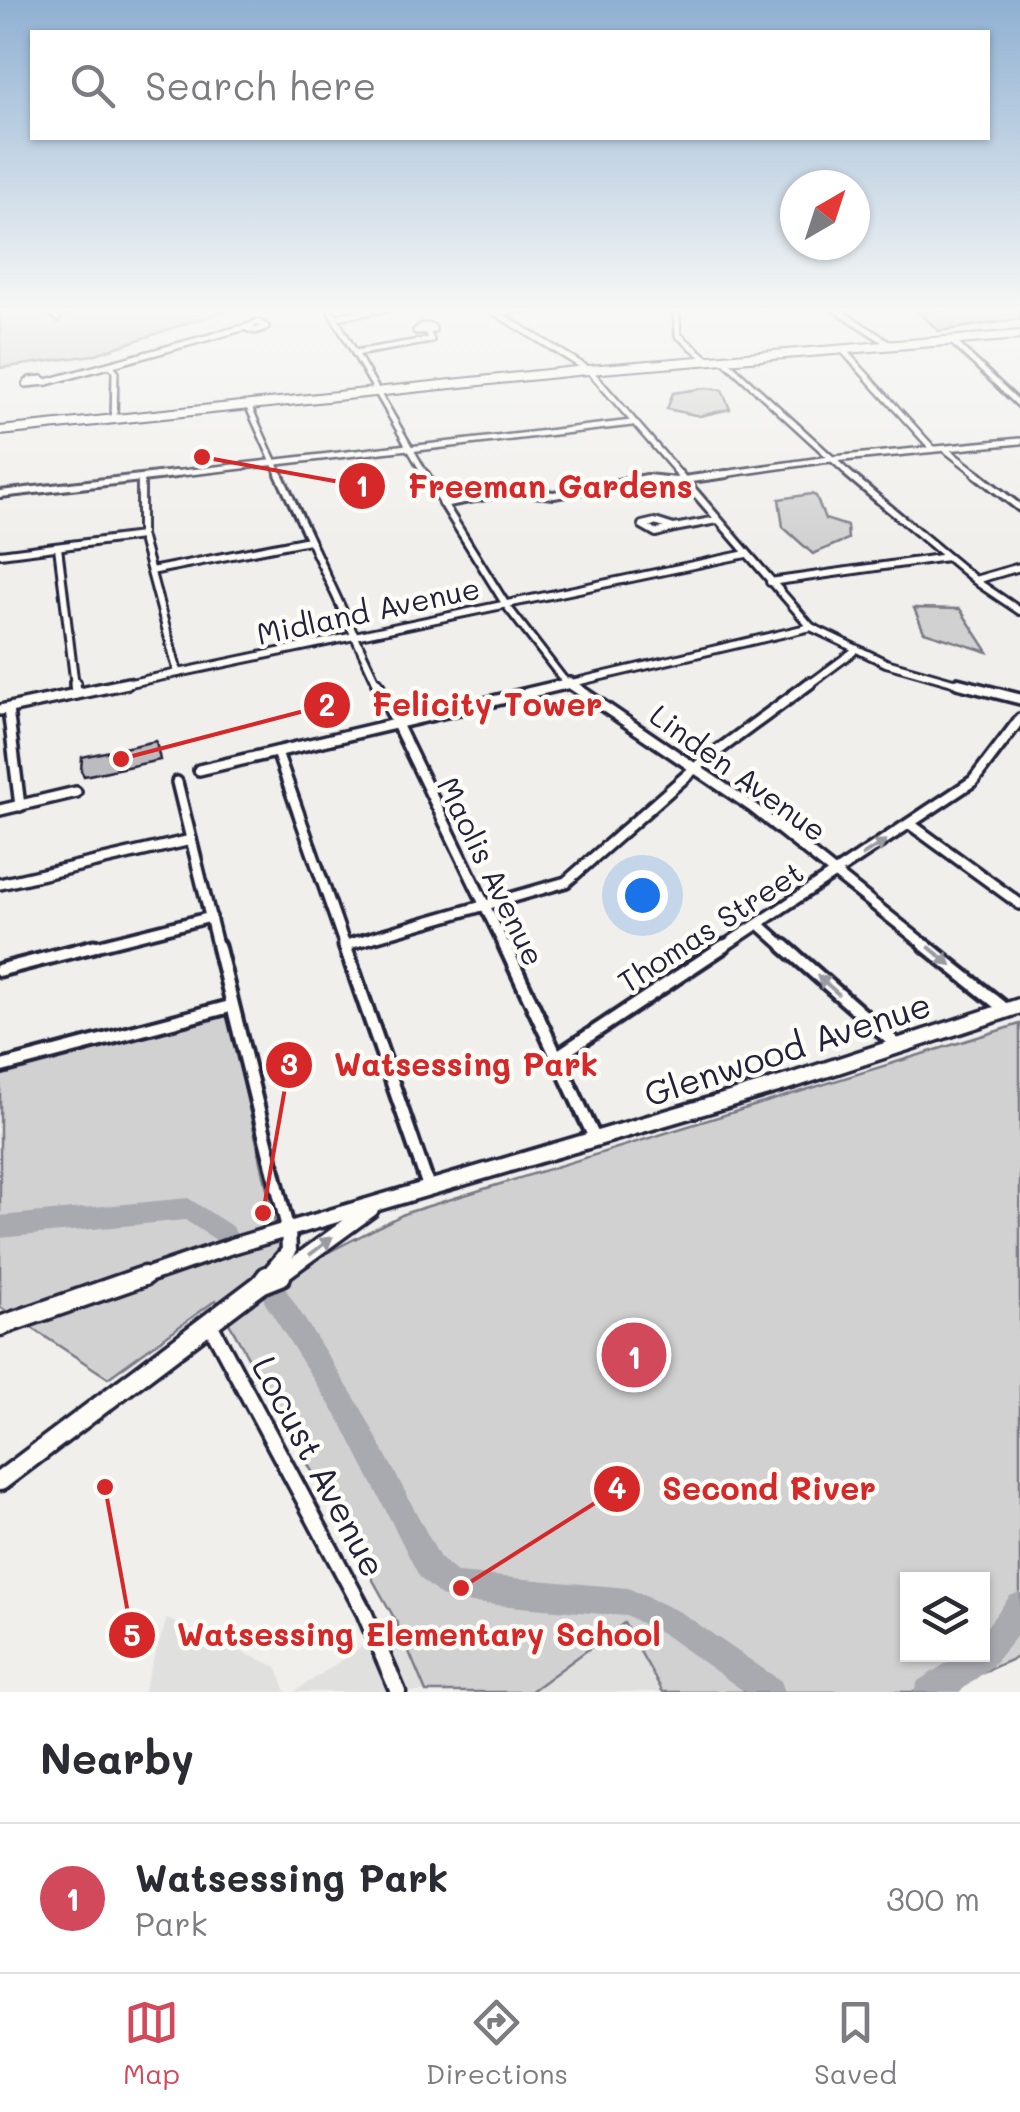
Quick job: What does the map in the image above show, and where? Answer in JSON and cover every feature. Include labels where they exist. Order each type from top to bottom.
[{"type":"street","points":[[114,419],[115,387]]},
{"type":"street","name":"Linden Avenue","points":[[373,387],[506,605],[571,684],[695,768],[1012,1008]]},
{"type":"street","points":[[0,431],[424,387]]},
{"type":"street","points":[[603,387],[811,627],[853,652],[1020,699]]},
{"type":"street","points":[[752,387],[830,459],[975,580],[1020,610]]},
{"type":"street","points":[[877,387],[933,449]]},
{"type":"street","points":[[1002,387],[1020,404]]},
{"type":"street","name":"Maolis Avenue","points":[[248,405],[595,1139]]},
{"type":"street","points":[[0,494],[632,422]]},
{"type":"street","points":[[442,504],[513,491],[554,495],[647,478],[682,480],[830,459],[1020,442]]},
{"type":"street","points":[[945,448],[1020,508]]},
{"type":"street","points":[[141,479],[141,536],[178,673]]},
{"type":"street","points":[[674,528],[717,520]]},
{"type":"street","points":[[0,554],[141,536]]},
{"type":"street","points":[[151,571],[309,540]]},
{"type":"street","points":[[58,547],[76,694]]},
{"type":"street","name":"Midland Avenue","points":[[4,709],[746,554]]},
{"type":"street","points":[[770,582],[948,557]]},
{"type":"street","points":[[975,580],[1020,567]]},
{"type":"street","points":[[199,770],[811,627]]},
{"type":"street","points":[[346,945],[566,882],[695,768],[853,652]]},
{"type":"street","points":[[4,709],[20,806]]},
{"type":"street","name":"Thomas Street","points":[[558,1056],[973,780],[1020,718]]},
{"type":"street","points":[[276,752],[429,1188]]},
{"type":"street","points":[[0,1482],[210,1324],[260,1284],[289,1251],[288,1230],[177,782]]},
{"type":"street","points":[[0,810],[76,792]]},
{"type":"street","points":[[910,824],[1020,904]]},
{"type":"street","points":[[0,884],[191,840]]},
{"type":"street","points":[[0,970],[211,918]]},
{"type":"street","points":[[759,924],[898,1046]]},
{"type":"street","points":[[0,1067],[232,1006]]},
{"type":"street","name":"Glenwood Avenue","points":[[0,1326],[288,1230],[1012,1008]]},
{"type":"street","points":[[260,1284],[280,1277],[379,1203]]},
{"type":"street","name":"Locust Avenue","points":[[210,1324],[364,1612],[398,1692]]},
{"type":"shaded area","points":[[722,390],[730,409],[700,416],[667,409],[673,393]]},
{"type":"shaded area","points":[[816,496],[825,519],[847,526],[848,539],[813,554],[783,527],[779,499]]},
{"type":"shaded area","points":[[914,608],[960,609],[988,652],[924,632]]},
{"type":"shaded area","points":[[228,1014],[274,1220],[305,1264],[406,1213],[1020,1024],[1020,1656],[937,1692],[663,1692],[624,1623],[530,1692],[426,1692],[397,1623],[216,1300],[108,1378],[0,1307],[0,1075]]},
{"type":"shaded area","points":[[167,1619],[277,1667],[286,1692],[143,1692]]},
{"type":"shaded area","points":[[397,1623],[426,1692],[294,1692]]},
{"type":"shaded area","points":[[624,1623],[663,1692],[530,1692]]},
{"type":"building","points":[[156,741],[160,760],[84,776],[81,771],[82,757]]},
{"type":"waterway","points":[[0,1227],[188,1209],[225,1235]]},
{"type":"waterway","points":[[274,1294],[352,1417],[430,1568],[451,1586],[628,1602],[672,1623],[770,1692]]},
{"type":"waterway","points":[[929,1692],[981,1656],[1020,1606]]},
{"type":"place","name":"Freeman Gardens","points":[[202,457]]},
{"type":"place","name":"Felicity Tower","points":[[121,759]]},
{"type":"place","name":"Watsessing Park","points":[[263,1213]]},
{"type":"place","name":"Watsessing Park","points":[[634,1355]]},
{"type":"place","name":"Watsessing Elementary School","points":[[105,1487]]},
{"type":"place","name":"Second River","points":[[461,1588]]}]
